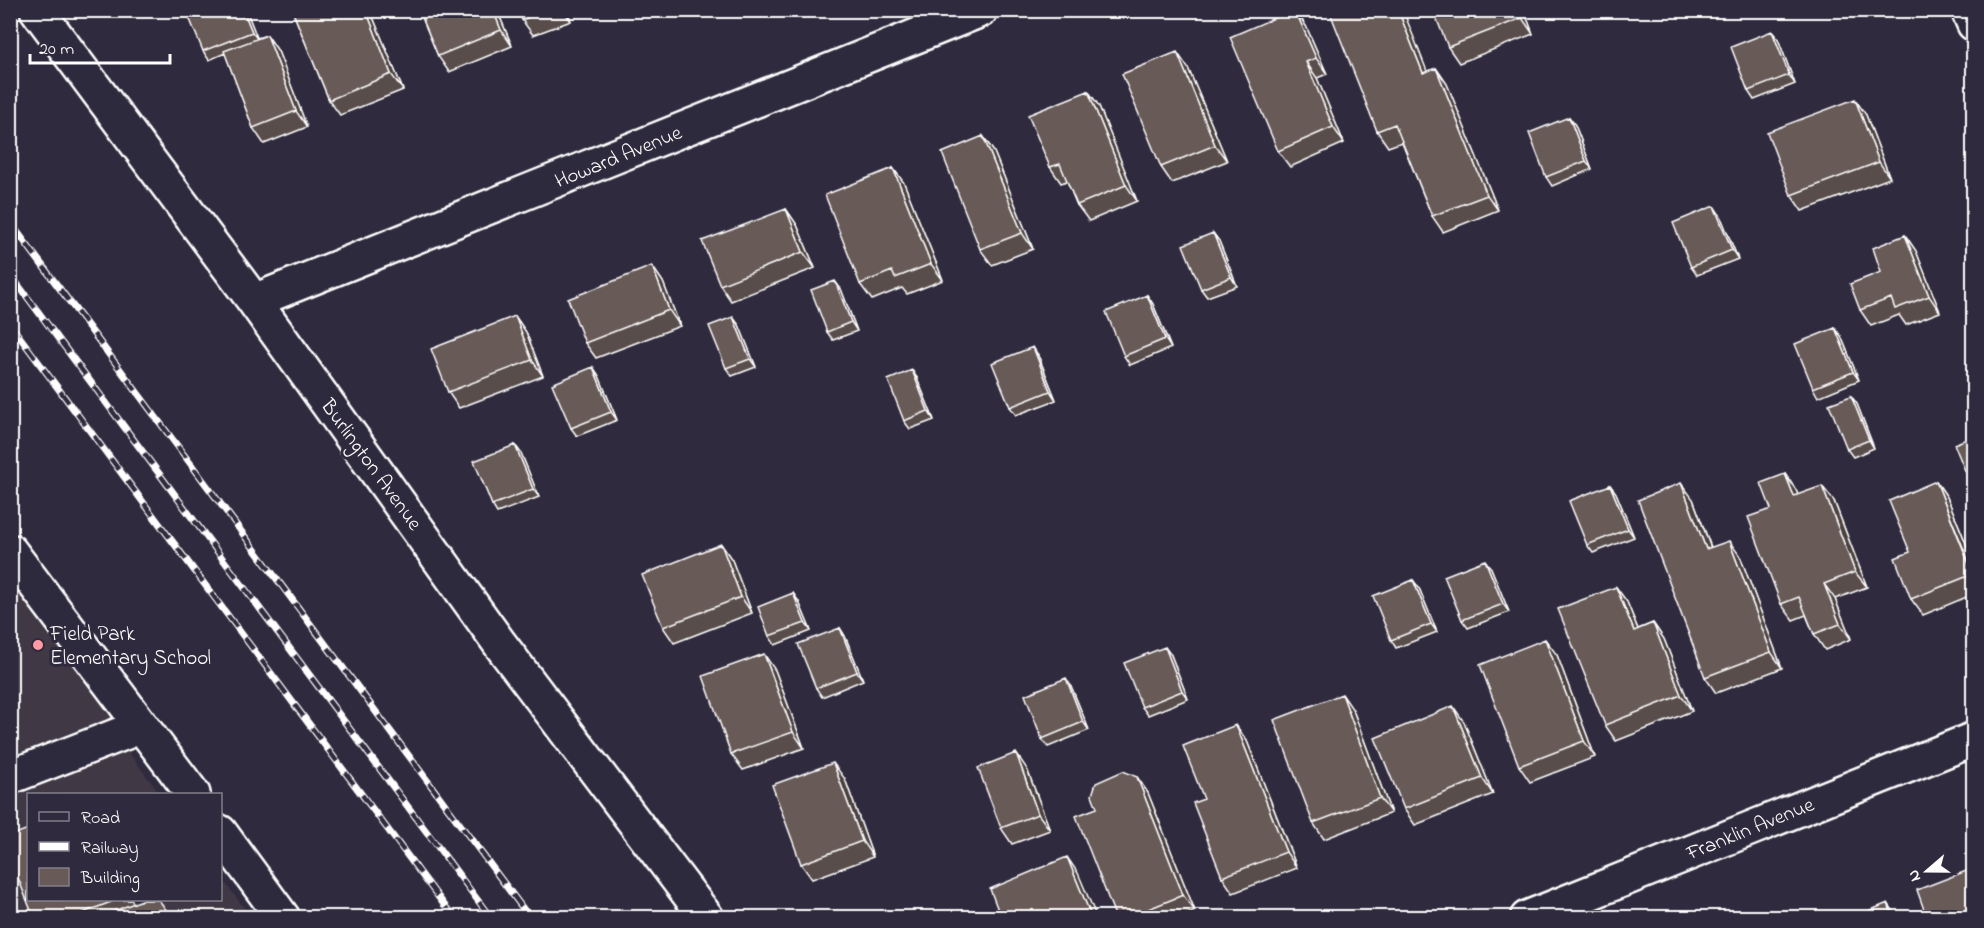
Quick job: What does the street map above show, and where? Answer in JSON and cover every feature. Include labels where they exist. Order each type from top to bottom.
[{"type":"street","name":"Burlington Avenue","points":[[37,10],[254,301],[500,644],[707,918]]},
{"type":"street","name":"Howard Avenue","points":[[254,301],[981,10]]},
{"type":"street","points":[[1968,10],[1974,24]]},
{"type":"street","points":[[10,550],[192,793]]},
{"type":"street","points":[[10,777],[142,726]]},
{"type":"street","name":"Franklin Avenue","points":[[1527,918],[1974,739]]},
{"type":"street","points":[[222,835],[284,918]]},
{"type":"shaded area","name":"Field Park Elementary School","points":[[10,572],[119,718],[10,761]]},
{"type":"shaded area","points":[[127,750],[159,793],[27,793],[27,901],[222,901],[222,878],[251,917],[11,918],[11,795]]},
{"type":"building","points":[[186,10],[243,10],[252,32],[203,51]]},
{"type":"building","points":[[292,10],[366,10],[391,74],[329,100]]},
{"type":"building","points":[[419,10],[493,10],[501,30],[438,56]]},
{"type":"building","points":[[518,10],[546,10],[522,20]]},
{"type":"building","points":[[1295,10],[1316,58],[1306,62],[1333,127],[1278,151],[1230,37]]},
{"type":"building","points":[[1329,10],[1398,10],[1423,73],[1436,68],[1487,195],[1432,216],[1395,124],[1377,131]]},
{"type":"building","points":[[1433,10],[1519,10],[1522,18],[1448,47]]},
{"type":"building","points":[[1772,31],[1789,75],[1748,91],[1731,47]]},
{"type":"building","points":[[267,35],[296,111],[253,128],[224,51]]},
{"type":"building","points":[[1177,52],[1215,145],[1161,167],[1122,74]]},
{"type":"building","points":[[1088,91],[1126,185],[1077,205],[1060,164],[1050,167],[1028,115]]},
{"type":"building","points":[[1855,99],[1879,162],[1791,195],[1767,132]]},
{"type":"building","points":[[1569,117],[1586,161],[1546,177],[1529,133]]},
{"type":"building","points":[[983,136],[1022,233],[980,249],[942,153]]},
{"type":"building","points":[[893,168],[931,264],[895,278],[892,271],[860,284],[825,195]]},
{"type":"building","points":[[1714,206],[1732,250],[1691,267],[1673,223]]},
{"type":"building","points":[[786,209],[803,252],[720,285],[702,241]]},
{"type":"building","points":[[1213,233],[1231,277],[1201,289],[1183,245]]},
{"type":"building","points":[[1905,235],[1929,296],[1895,309],[1891,298],[1860,310],[1850,284],[1881,272],[1873,248]]},
{"type":"building","points":[[652,266],[669,310],[585,343],[568,299]]},
{"type":"building","points":[[835,281],[851,322],[827,332],[811,290]]},
{"type":"building","points":[[1147,295],[1165,339],[1124,356],[1106,312]]},
{"type":"building","points":[[515,316],[532,360],[448,392],[431,349]]},
{"type":"building","points":[[733,317],[750,359],[726,368],[709,326]]},
{"type":"building","points":[[1835,328],[1853,372],[1813,388],[1795,344]]},
{"type":"building","points":[[1033,347],[1050,391],[1010,407],[992,363]]},
{"type":"building","points":[[593,367],[611,412],[571,428],[552,384]]},
{"type":"building","points":[[912,370],[928,411],[904,421],[888,380]]},
{"type":"building","points":[[1851,396],[1869,440],[1847,449],[1829,404]]},
{"type":"building","points":[[1974,436],[1974,492],[1954,444]]},
{"type":"building","points":[[515,445],[533,489],[492,505],[474,461]]},
{"type":"building","points":[[1785,474],[1794,496],[1822,486],[1855,572],[1824,584],[1840,624],[1814,634],[1799,597],[1781,604],[1748,517],[1771,509],[1761,483]]},
{"type":"building","points":[[1936,481],[1973,574],[1911,599],[1895,558],[1910,552],[1889,501]]},
{"type":"building","points":[[1681,483],[1706,549],[1729,541],[1771,652],[1705,677],[1638,500]]},
{"type":"building","points":[[1610,485],[1628,529],[1587,545],[1569,501]]},
{"type":"building","points":[[721,544],[741,597],[663,627],[642,575]]},
{"type":"building","points":[[1485,560],[1503,604],[1462,620],[1444,576]]},
{"type":"building","points":[[1413,580],[1431,624],[1391,640],[1373,596]]},
{"type":"building","points":[[1616,587],[1634,631],[1653,623],[1681,695],[1605,725],[1558,609]]},
{"type":"building","points":[[793,593],[805,623],[769,636],[758,607]]},
{"type":"building","points":[[840,628],[857,672],[816,688],[798,644]]},
{"type":"building","points":[[1545,639],[1584,741],[1519,766],[1480,665]]},
{"type":"building","points":[[1165,647],[1182,691],[1142,707],[1124,663]]},
{"type":"building","points":[[764,654],[793,732],[731,754],[703,676]]},
{"type":"building","points":[[1066,678],[1083,722],[1042,739],[1025,695]]},
{"type":"building","points":[[1342,694],[1380,798],[1313,823],[1274,720]]},
{"type":"building","points":[[1453,706],[1482,778],[1404,809],[1375,738]]},
{"type":"building","points":[[1236,725],[1286,852],[1222,877],[1193,803],[1204,799],[1183,746]]},
{"type":"building","points":[[1016,753],[1038,814],[1001,828],[978,768]]},
{"type":"building","points":[[833,763],[862,841],[801,864],[772,785]]},
{"type":"building","points":[[1123,771],[1137,777],[1183,895],[1126,918],[1116,918],[1076,816],[1097,808],[1092,795],[1096,783]]},
{"type":"building","points":[[27,829],[27,900],[10,858],[10,836]]},
{"type":"building","points":[[1067,857],[1092,918],[1001,918],[990,889]]},
{"type":"building","points":[[1974,868],[1974,918],[1927,918],[1917,890]]},
{"type":"building","points":[[27,901],[113,901],[70,918],[34,918]]},
{"type":"building","points":[[139,901],[160,901],[172,918],[96,918]]},
{"type":"building","points":[[1888,903],[1893,918],[1851,918]]},
{"type":"railway","points":[[10,222],[530,918]]},
{"type":"railway","points":[[10,274],[491,918]]},
{"type":"railway","points":[[10,324],[454,918]]},
{"type":"place","name":"Field Park Elementary School","points":[[38,645]]}]
